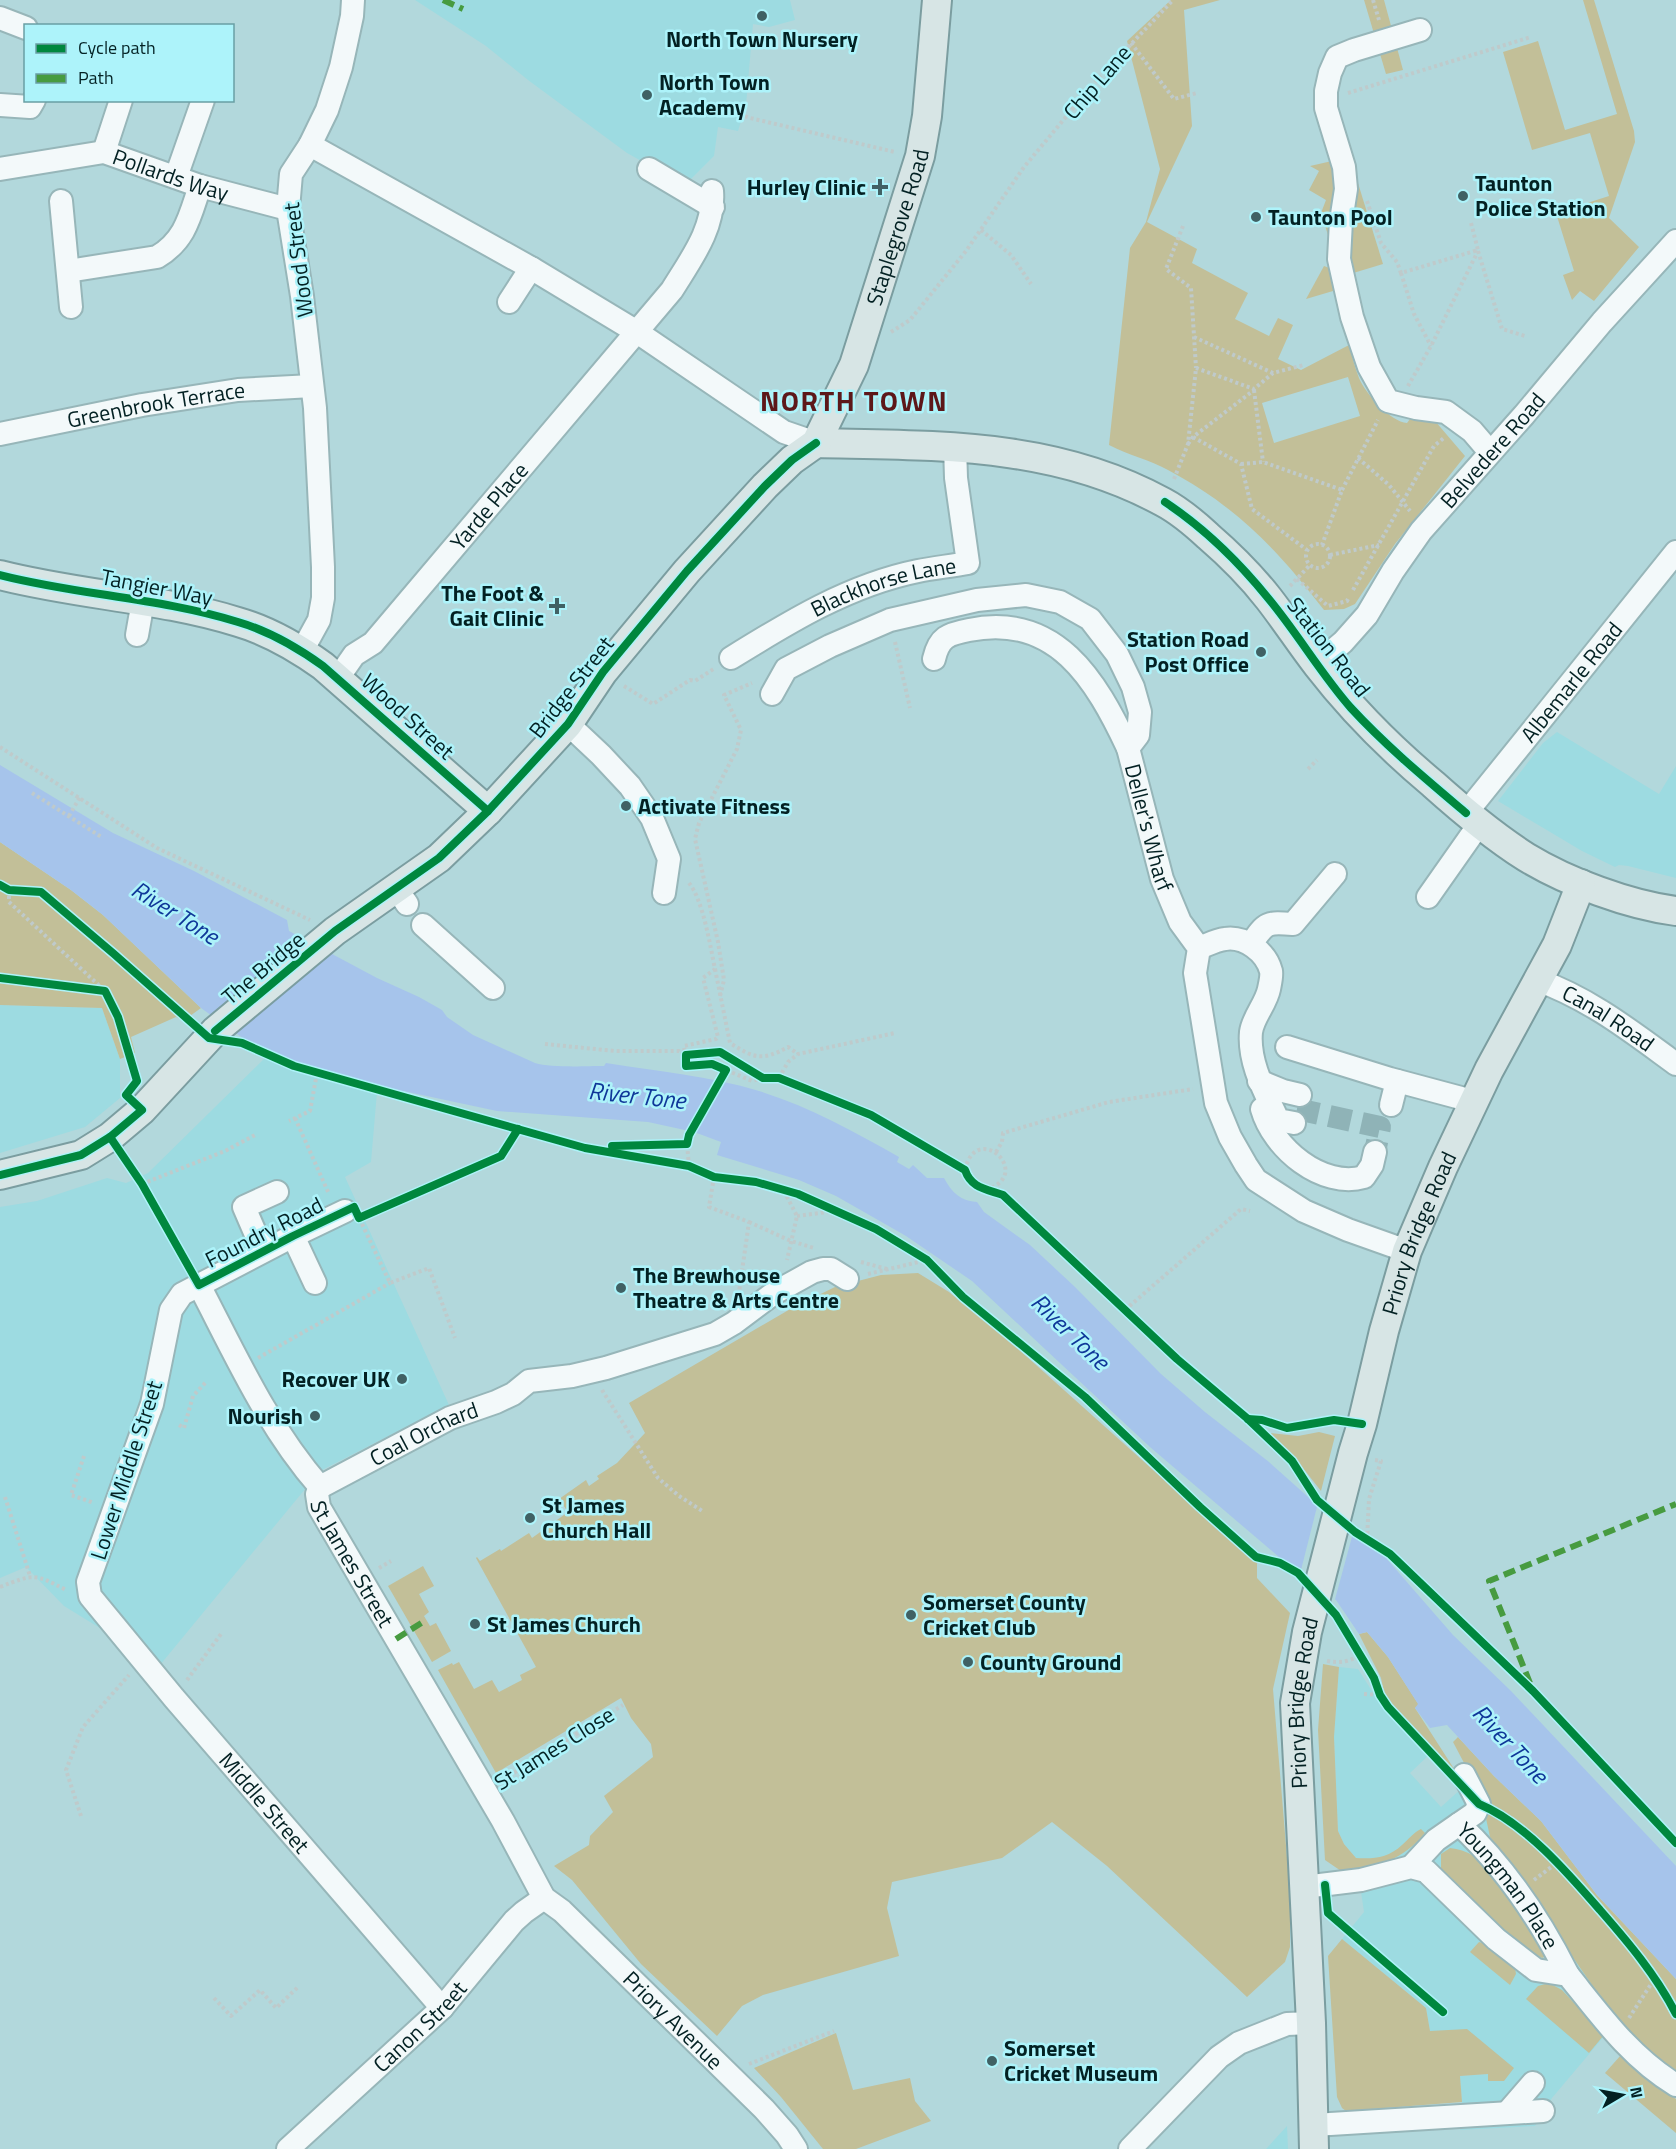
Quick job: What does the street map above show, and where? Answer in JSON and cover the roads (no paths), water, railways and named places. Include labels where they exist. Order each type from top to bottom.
[{"type":"main road","name":"Staplegrove Road","points":[[816,443],[854,366],[920,156],[927,116],[937,0]]},
{"type":"main road","name":"Station Road","points":[[816,443],[955,446],[1022,454],[1062,462],[1117,479],[1165,502],[1189,518],[1232,557],[1269,599],[1358,715],[1404,760],[1473,818],[1527,858],[1581,884],[1635,904],[1676,911]]},
{"type":"main road","name":"Bridge Street","points":[[334,931],[402,896],[488,812],[568,724],[603,672],[687,571],[765,486],[792,460],[816,443]]},
{"type":"main road","name":"Tangier Way","points":[[0,575],[238,621],[302,651]]},
{"type":"main road","name":"Wood Street","points":[[302,651],[338,678],[488,812]]},
{"type":"main road","name":"Priory Bridge Road","points":[[1314,2137],[1311,2023],[1295,1703],[1307,1632],[1384,1331],[1407,1251],[1443,1167],[1489,1070],[1557,945],[1581,884]]},
{"type":"main road","name":"The Bridge","points":[[0,1176],[81,1155],[110,1137],[142,1110],[212,1035],[334,931]]},
{"type":"street","name":"Wood Street","points":[[302,651],[319,620],[323,598],[318,465],[312,386],[302,296],[288,210],[291,174],[310,145],[327,110],[341,67],[352,16],[353,0]]},
{"type":"street","points":[[0,18],[24,27]]},
{"type":"street","points":[[1420,30],[1338,57],[1330,73],[1326,91],[1326,108],[1344,167],[1346,189],[1339,259],[1352,317],[1369,367],[1393,402],[1446,412],[1472,431],[1490,452]]},
{"type":"street","points":[[0,105],[30,107],[33,102]]},
{"type":"street","points":[[104,152],[120,102]]},
{"type":"street","points":[[176,177],[202,102]]},
{"type":"street","points":[[310,145],[531,268],[637,333],[784,432],[816,443]]},
{"type":"street","name":"Pollards Way","points":[[8,168],[104,152],[200,186],[288,210]]},
{"type":"street","points":[[637,333],[672,290],[704,236],[713,199],[649,169]]},
{"type":"street","points":[[68,271],[157,257],[170,250],[185,231],[200,186]]},
{"type":"street","points":[[61,201],[71,307]]},
{"type":"street","name":"Belvedere Road","points":[[1317,664],[1343,642],[1367,615],[1418,535],[1602,322],[1676,241]]},
{"type":"street","points":[[509,302],[531,268]]},
{"type":"street","name":"Yarde Place","points":[[338,678],[354,655],[373,643],[637,333]]},
{"type":"street","name":"Greenbrook Terrace","points":[[0,434],[142,405],[238,390],[312,386]]},
{"type":"street","name":"Blackhorse Lane","points":[[731,658],[783,626],[848,594],[916,571],[968,563],[956,478],[955,446]]},
{"type":"street","name":"Albemarle Road","points":[[1428,897],[1473,818],[1676,552]]},
{"type":"street","name":"Deller's Wharf","points":[[772,694],[786,669],[830,646],[890,620],[977,600],[1026,595],[1060,602],[1090,619],[1117,654],[1133,687],[1140,712],[1138,735],[1128,748],[1162,879],[1180,922],[1199,948]]},
{"type":"street","points":[[137,634],[143,601]]},
{"type":"street","points":[[934,659],[937,646],[951,634],[996,626],[1032,631],[1060,648],[1084,672],[1110,711],[1128,748]]},
{"type":"street","points":[[568,724],[602,755],[630,786],[652,818],[669,859],[664,893]]},
{"type":"street","points":[[1251,944],[1263,927],[1270,922],[1293,924],[1335,874]]},
{"type":"street","points":[[423,925],[493,988]]},
{"type":"street","points":[[1375,1152],[1372,1165],[1364,1177],[1346,1180],[1316,1170],[1284,1148],[1264,1118],[1258,1097],[1259,1081],[1253,1053],[1251,1031],[1269,991],[1271,972],[1266,959],[1251,944],[1238,939],[1225,939],[1199,948],[1195,973],[1216,1103],[1230,1137],[1256,1180],[1304,1211],[1407,1251]]},
{"type":"street","name":"Canal Road","points":[[1537,980],[1588,1002],[1676,1064]]},
{"type":"street","points":[[1287,1047],[1393,1080],[1461,1098],[1473,1104]]},
{"type":"street","points":[[1388,1105],[1393,1080]]},
{"type":"street","points":[[1259,1081],[1280,1106],[1297,1109]]},
{"type":"street","points":[[263,1251],[244,1207],[277,1192]]},
{"type":"street","name":"Foundry Road","points":[[199,1285],[293,1236],[338,1208]]},
{"type":"street","points":[[293,1236],[315,1283]]},
{"type":"street","name":"Coal Orchard","points":[[320,1487],[450,1418],[513,1394],[529,1381],[589,1372],[715,1334],[734,1323],[756,1305],[812,1272],[831,1269],[847,1279]]},
{"type":"street","name":"St James Street","points":[[199,1285],[242,1367],[292,1453],[320,1487],[317,1494],[319,1507],[486,1792],[544,1898]]},
{"type":"street","name":"Lower Middle Street","points":[[90,1596],[88,1582],[152,1404],[171,1310],[182,1294],[199,1285]]},
{"type":"street","name":"Middle Street","points":[[90,1596],[141,1660],[442,2008]]},
{"type":"street","points":[[1459,1824],[1474,1813],[1479,1804],[1464,1775]]},
{"type":"street","name":"Youngman Place","points":[[1568,1975],[1536,1970],[1496,1939],[1426,1871],[1411,1867],[1436,1840],[1459,1824],[1485,1848],[1519,1891],[1550,1938],[1568,1975],[1618,2035],[1648,2066],[1676,2085]]},
{"type":"street","points":[[1304,1887],[1361,1880],[1411,1867]]},
{"type":"street","name":"Canon Street","points":[[288,2149],[442,2008],[514,1921],[544,1898]]},
{"type":"street","name":"Priory Avenue","points":[[544,1898],[562,1911],[764,2109],[796,2149]]},
{"type":"street","points":[[1130,2149],[1226,2052],[1239,2043],[1287,2024],[1311,2023]]},
{"type":"street","points":[[1507,2113],[1533,2083]]},
{"type":"street","points":[[1314,2137],[1507,2113],[1543,2111]]},
{"type":"water","name":"River Tone","points":[[0,765],[113,833],[194,871],[287,920],[289,931],[442,1010],[447,1017],[473,1035],[535,1063],[550,1066],[604,1066],[606,1063],[703,1078],[759,1091],[795,1104],[848,1129],[899,1157],[897,1162],[909,1169],[913,1165],[927,1178],[944,1178],[958,1195],[966,1200],[977,1202],[984,1212],[1030,1245],[1161,1374],[1205,1412],[1269,1462],[1353,1537],[1386,1558],[1453,1635],[1511,1691],[1676,1866],[1676,1979],[1597,1895],[1541,1821],[1494,1776],[1447,1725],[1430,1728],[1415,1708],[1418,1704],[1388,1657],[1367,1632],[1359,1634],[1336,1600],[1299,1570],[1286,1563],[1150,1447],[972,1281],[906,1236],[836,1196],[799,1180],[717,1155],[721,1142],[694,1132],[648,1122],[497,1111],[361,1082],[299,1063],[247,1041],[201,1008],[103,915],[71,890],[0,842]]},
{"type":"tunnel","points":[[1297,1109],[1380,1127],[1375,1152]]},
{"type":"place","name":"North Town Nursery","points":[[762,16]]},
{"type":"place","name":"North Town Academy","points":[[647,95]]},
{"type":"place","name":"Hurley Clinic","points":[[880,187]]},
{"type":"place","name":"Taunton Police Station","points":[[1463,196]]},
{"type":"place","name":"Taunton Pool","points":[[1256,217]]},
{"type":"place","name":"The Foot & Gait Clinic","points":[[557,606]]},
{"type":"place","name":"Station Road Post Office","points":[[1261,652]]},
{"type":"place","name":"Activate Fitness","points":[[626,806]]},
{"type":"place","name":"The Brewhouse Theatre & Arts Centre","points":[[621,1288]]},
{"type":"place","name":"Recover UK","points":[[402,1379]]},
{"type":"place","name":"Nourish","points":[[315,1416]]},
{"type":"place","name":"St James Church Hall","points":[[530,1518]]},
{"type":"place","name":"Somerset County Cricket Club","points":[[911,1615]]},
{"type":"place","name":"St James Church","points":[[475,1624]]},
{"type":"place","name":"County Ground","points":[[968,1662]]},
{"type":"place","name":"Somerset Cricket Museum","points":[[992,2061]]},
{"type":"district","name":"NORTH TOWN","points":[[854,401]]}]
